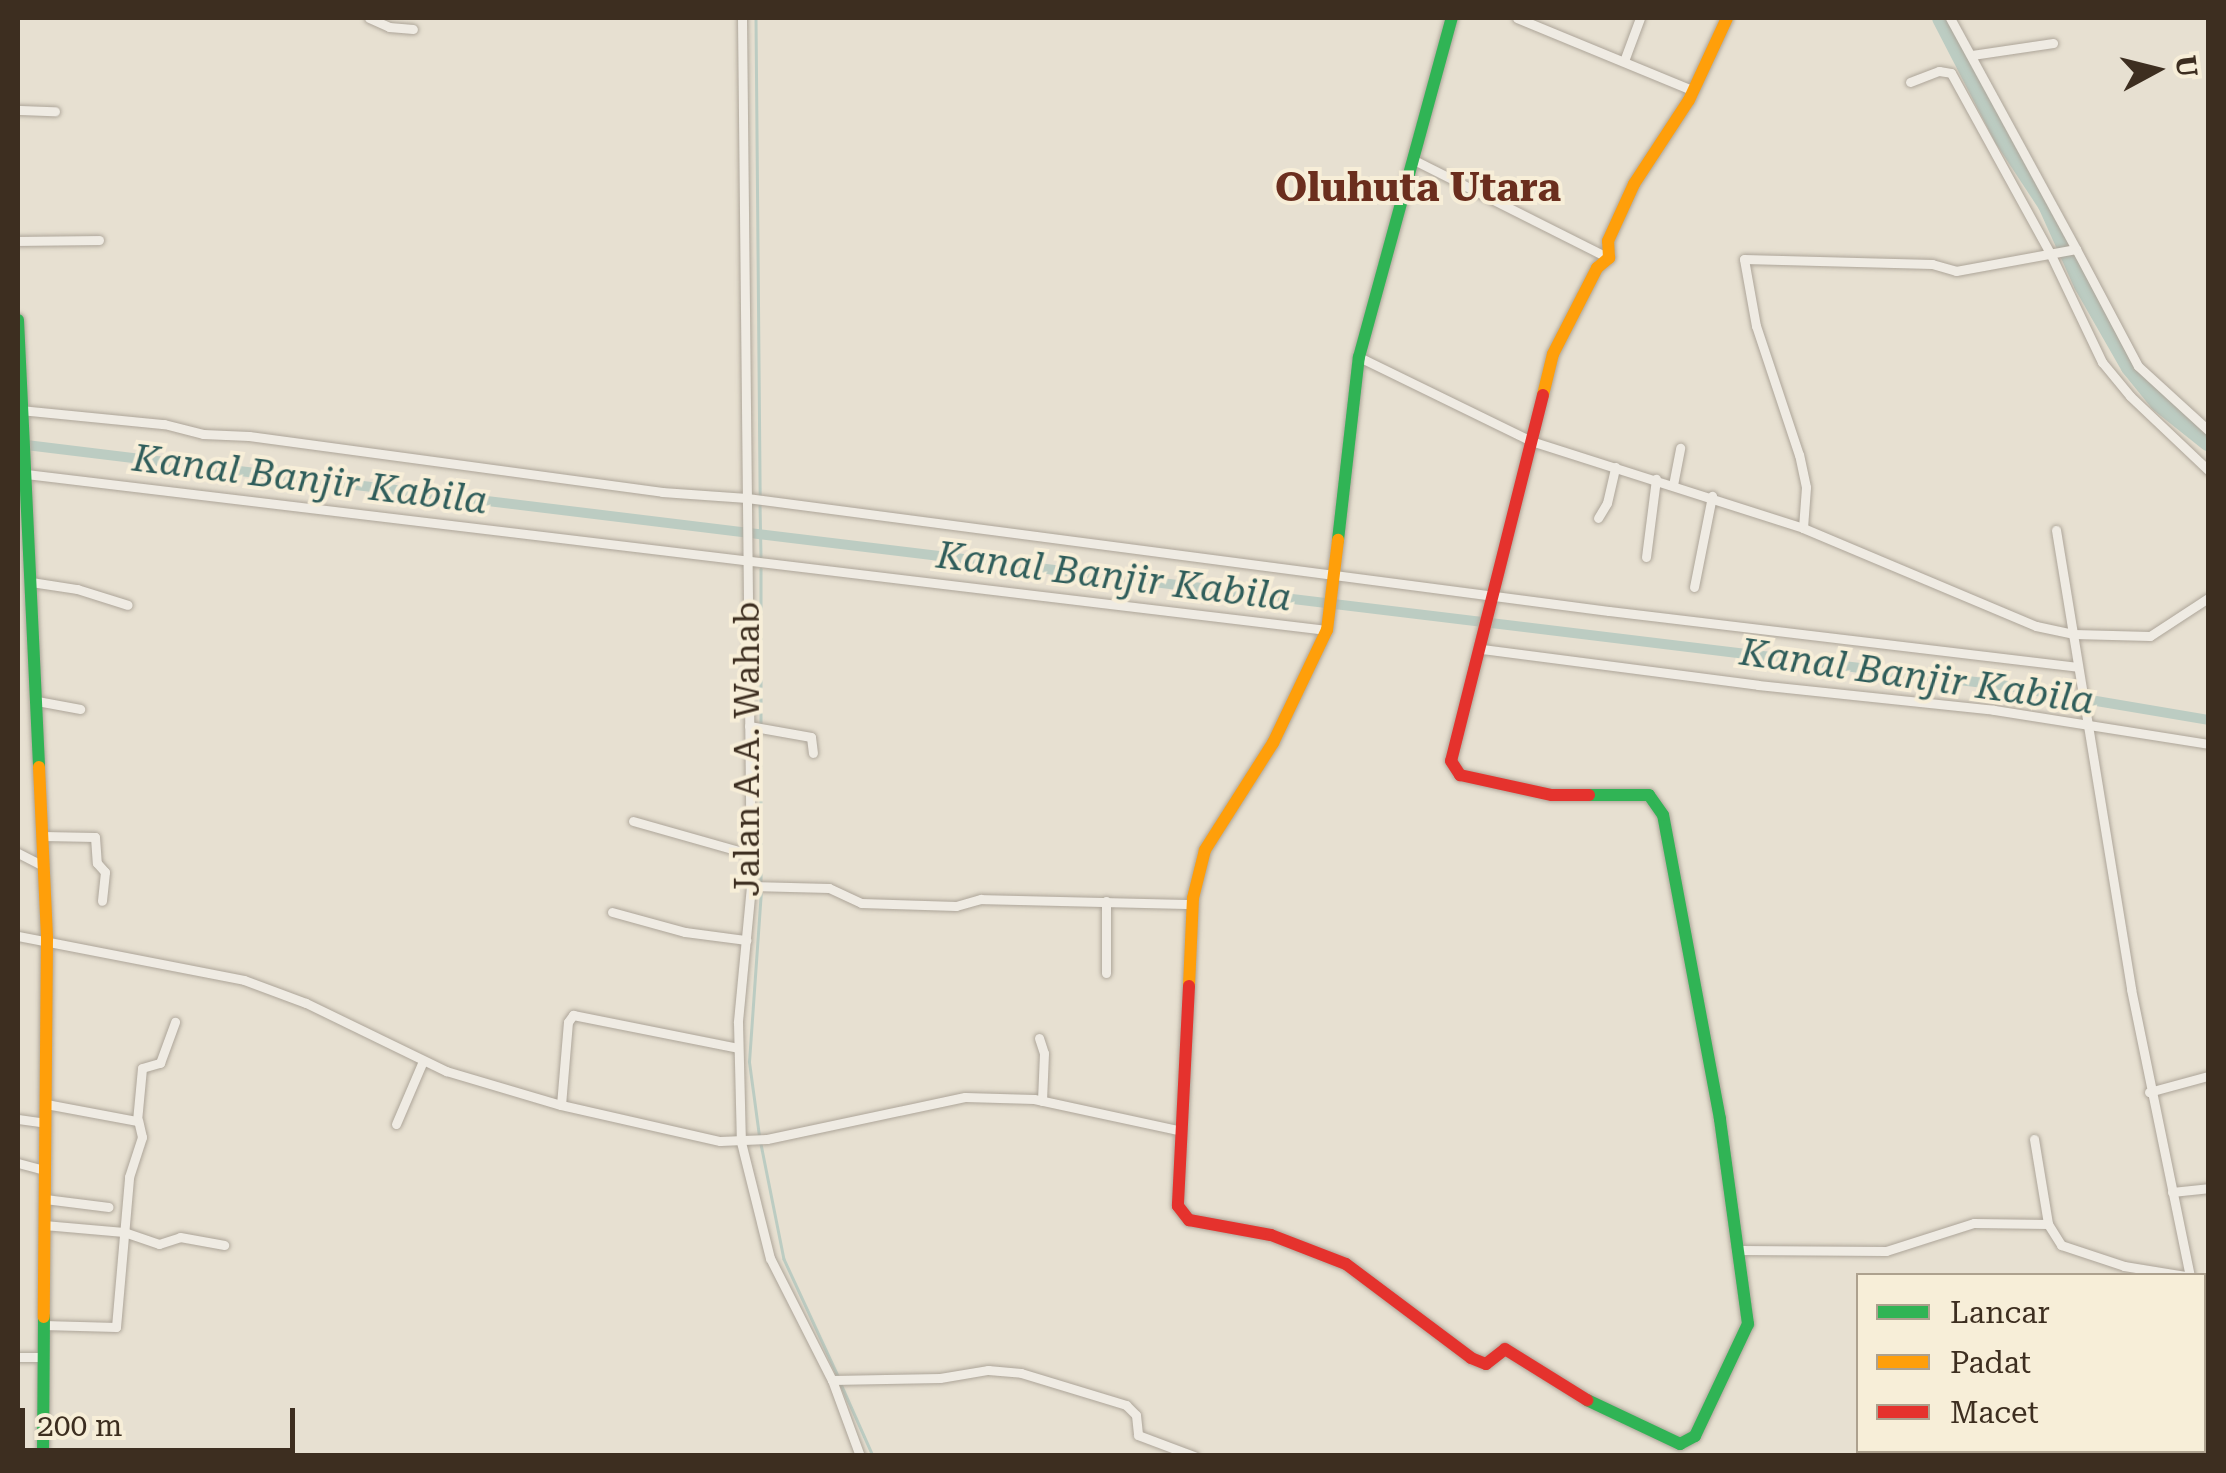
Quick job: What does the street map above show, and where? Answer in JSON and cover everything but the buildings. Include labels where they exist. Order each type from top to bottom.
[{"type":"street","points":[[369,18],[389,27],[413,29]]},
{"type":"street","name":"Jalan A.A. Wahab","points":[[742,18],[746,559],[757,728],[750,854],[757,887],[746,940],[738,1048],[746,1142],[770,1258],[837,1380],[860,1456]]},
{"type":"street","points":[[1452,18],[1360,356],[1328,626],[1273,744],[1205,850],[1192,904],[1178,1206],[1189,1220],[1271,1235],[1346,1264],[1471,1358],[1486,1364],[1505,1349],[1610,1414],[1670,1442],[1692,1441],[1745,1336],[1748,1312],[1682,906],[1660,806],[1649,795],[1552,795],[1460,775],[1451,761],[1558,340],[1598,268],[1609,258]]},
{"type":"street","points":[[1517,18],[1694,90]]},
{"type":"street","points":[[1547,30],[1550,18]]},
{"type":"street","points":[[1624,61],[1640,18]]},
{"type":"street","points":[[1609,258],[1608,241],[1634,184],[1694,90],[1727,18]]},
{"type":"street","points":[[1950,18],[2138,366],[2208,430]]},
{"type":"street","points":[[1972,55],[2052,43]]},
{"type":"street","points":[[1910,82],[1939,70],[1951,74],[2054,253],[2091,342],[2117,382],[2208,470]]},
{"type":"street","points":[[18,110],[55,111]]},
{"type":"street","points":[[1414,160],[1609,258]]},
{"type":"street","points":[[18,240],[98,240]]},
{"type":"street","points":[[1803,528],[1806,487],[1800,454],[1756,326],[1744,259],[1932,264],[1956,270],[2074,249]]},
{"type":"street","points":[[18,323],[47,939],[43,1456]]},
{"type":"street","points":[[1360,356],[1531,441],[1803,528],[2036,626],[2074,634],[2150,636],[2208,598]]},
{"type":"street","points":[[20,412],[164,424],[203,434],[250,436],[662,492],[2078,670]]},
{"type":"street","points":[[1673,484],[1680,448]]},
{"type":"street","points":[[1598,518],[1607,503],[1616,467]]},
{"type":"street","points":[[26,472],[1328,626]]},
{"type":"street","points":[[1646,557],[1656,480]]},
{"type":"street","points":[[1694,587],[1712,496]]},
{"type":"street","points":[[2056,530],[2149,1092],[2187,1273]]},
{"type":"street","points":[[31,582],[77,588],[128,604]]},
{"type":"street","points":[[1483,643],[2086,723],[2208,744]]},
{"type":"street","points":[[36,701],[80,709]]},
{"type":"street","points":[[757,728],[811,737],[814,753]]},
{"type":"street","points":[[633,821],[750,854]]},
{"type":"street","points":[[43,836],[95,837],[97,862],[105,872],[102,901]]},
{"type":"street","points":[[18,853],[44,866]]},
{"type":"street","points":[[757,887],[830,888],[861,902],[956,906],[980,899],[1192,904]]},
{"type":"street","points":[[1106,901],[1106,973]]},
{"type":"street","points":[[612,912],[685,932],[746,940]]},
{"type":"street","points":[[18,936],[244,980],[306,1002],[423,1062],[561,1105],[659,1130],[746,1142],[767,1140],[951,1097],[1042,1101],[1182,1132]]},
{"type":"street","points":[[561,1105],[568,1022],[573,1015],[738,1048]]},
{"type":"street","points":[[43,1325],[116,1327],[132,1159],[142,1137],[138,1120],[142,1068],[160,1063],[174,1022]]},
{"type":"street","points":[[1039,1038],[1044,1054],[1042,1101]]},
{"type":"street","points":[[396,1124],[423,1062]]},
{"type":"street","points":[[2149,1092],[2208,1076]]},
{"type":"street","points":[[46,1104],[88,1110],[105,1118],[138,1120]]},
{"type":"street","points":[[18,1120],[46,1124]]},
{"type":"street","points":[[2034,1139],[2048,1224],[2061,1245],[2124,1266],[2169,1273]]},
{"type":"street","points":[[18,1163],[45,1170]]},
{"type":"street","points":[[2172,1192],[2208,1188]]},
{"type":"street","points":[[44,1199],[109,1207]]},
{"type":"street","points":[[1740,1250],[1886,1250],[1974,1222],[2048,1224]]},
{"type":"street","points":[[44,1225],[124,1232],[159,1244],[180,1237],[224,1245]]},
{"type":"street","points":[[18,1358],[43,1357]]},
{"type":"street","points":[[837,1380],[940,1378],[988,1370],[1021,1373],[1126,1405],[1136,1415],[1138,1435],[1194,1456]]},
{"type":"street","points":[[43,1424],[82,1424]]},
{"type":"waterway","points":[[756,18],[760,496]]},
{"type":"waterway","points":[[1941,18],[2003,138],[2047,205],[2083,285],[2130,367],[2159,403],[2208,442]]},
{"type":"waterway","name":"Kanal Banjir Kabila","points":[[18,444],[2002,685],[2208,720]]},
{"type":"waterway","points":[[760,504],[761,556]]},
{"type":"waterway","points":[[761,569],[761,882]]},
{"type":"waterway","points":[[759,1136],[749,1062],[761,890]]},
{"type":"waterway","points":[[761,1144],[784,1259],[838,1376]]},
{"type":"waterway","points":[[841,1384],[873,1456]]},
{"type":"traffic: fast","points":[[1338,540],[1359,357],[1452,18]]},
{"type":"traffic: fast","points":[[18,320],[39,767]]},
{"type":"traffic: fast","points":[[1587,1400],[1680,1444],[1695,1436],[1748,1324],[1720,1119],[1663,815],[1649,795],[1589,795]]},
{"type":"traffic: fast","points":[[43,1456],[44,1317]]},
{"type":"traffic: slow","points":[[1543,395],[1553,354],[1597,268],[1609,258],[1608,241],[1634,184],[1689,100],[1727,18]]},
{"type":"traffic: slow","points":[[1189,986],[1193,898],[1205,850],[1273,743],[1327,630],[1338,540]]},
{"type":"traffic: slow","points":[[39,767],[47,939],[44,1317]]},
{"type":"traffic: jam","points":[[1543,395],[1451,761],[1460,775],[1552,795],[1589,795]]},
{"type":"traffic: jam","points":[[1189,986],[1178,1206],[1189,1220],[1271,1235],[1346,1264],[1471,1358],[1486,1364],[1505,1349],[1587,1400]]},
{"type":"district","name":"Oluhuta Utara","points":[[1418,188]]}]
